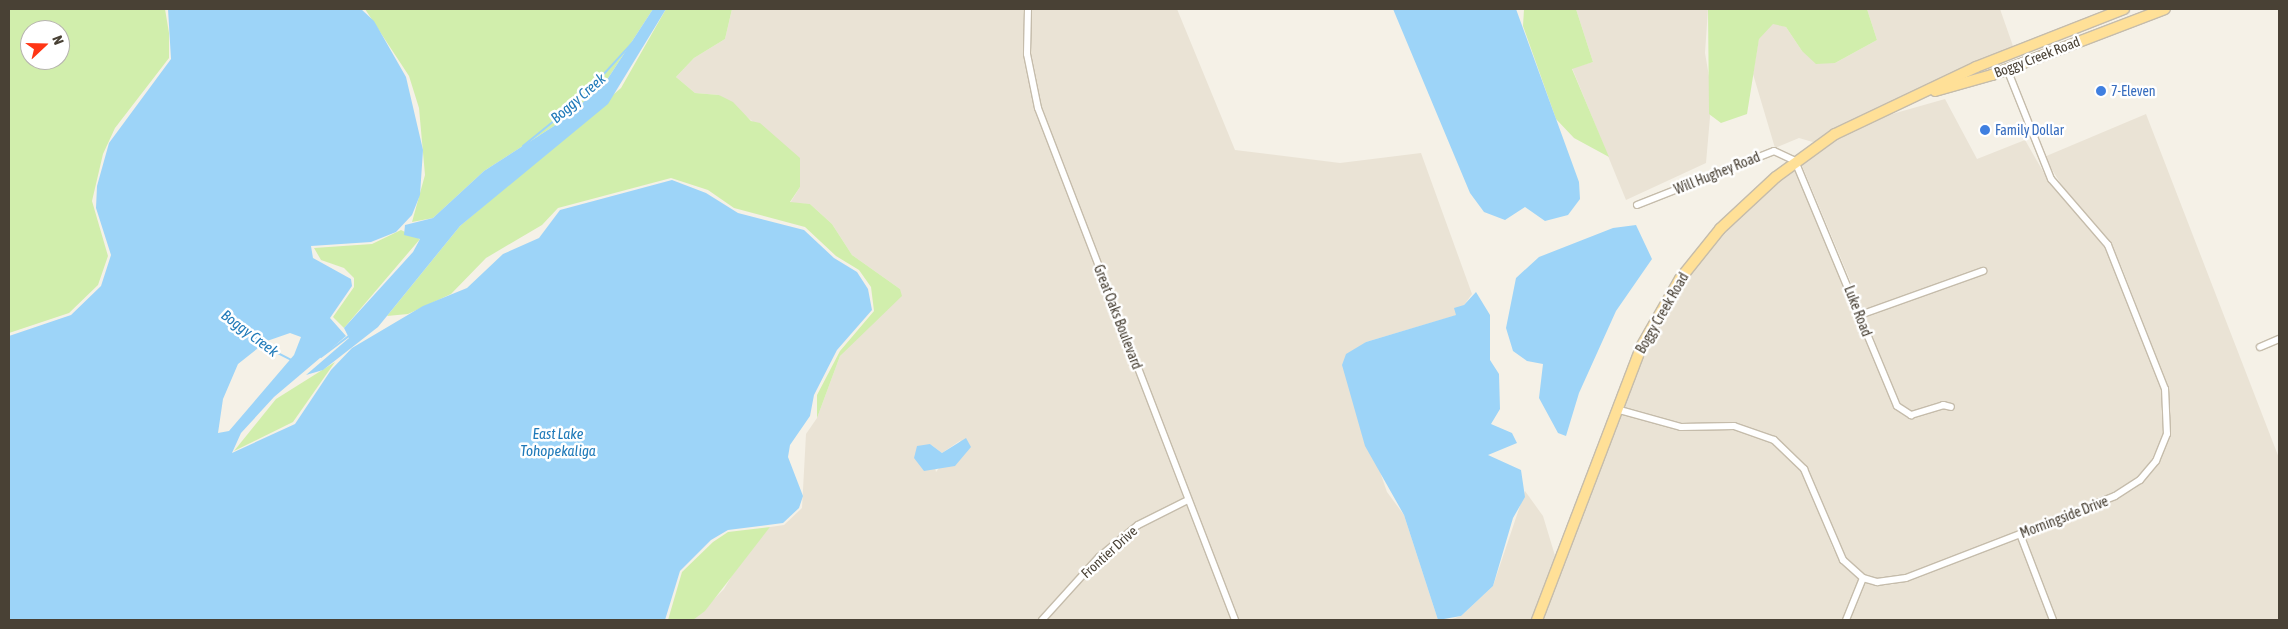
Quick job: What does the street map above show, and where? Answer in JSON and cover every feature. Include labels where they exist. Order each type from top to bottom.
[{"type":"main road","name":"Boggy Creek Road","points":[[1538,620],[1615,408],[1641,347],[1680,279],[1720,229],[1795,161],[1835,134],[1990,61],[2110,11],[2126,9]]},
{"type":"main road","points":[[2126,9],[2132,22]]},
{"type":"main road","name":"Boggy Creek Road","points":[[1907,99],[2006,69],[2165,9]]},
{"type":"main road","points":[[2110,11],[2116,26]]},
{"type":"main road","points":[[1990,61],[2006,69],[2016,51]]},
{"type":"street","name":"Great Oaks Boulevard","points":[[1028,9],[1027,54],[1038,108],[1235,620]]},
{"type":"street","name":"Morningside Drive","points":[[1863,578],[1890,582],[1906,578],[2131,488],[2156,461],[2169,417],[2165,389],[2108,245],[2051,179],[2006,69]]},
{"type":"street","name":"Will Hughey Road","points":[[1637,205],[1774,150],[1795,161]]},
{"type":"street","name":"Luke Road","points":[[1795,161],[1900,412],[1916,415],[1943,405],[1952,407]]},
{"type":"street","points":[[1860,315],[1983,271]]},
{"type":"street","points":[[2260,347],[2279,339]]},
{"type":"street","points":[[1615,408],[1681,426],[1734,426],[1773,440],[1804,468],[1836,547],[1863,578],[1846,620]]},
{"type":"street","name":"Frontier Drive","points":[[1042,620],[1099,557],[1138,525],[1188,500]]},
{"type":"street","points":[[2020,534],[2053,620]]},
{"type":"shaded area","points":[[732,9],[1024,9],[1023,54],[1035,109],[1184,499],[1136,522],[1096,555],[1037,620],[693,620],[724,589],[743,557],[770,527],[784,525],[802,508],[806,434],[817,418],[840,356],[900,289],[852,255],[832,224],[810,204],[790,203],[800,187],[800,159],[719,95],[695,93],[676,77],[694,58],[725,39]],"holes":[[[961,440],[936,472],[930,444],[942,453]]]},
{"type":"shaded area","points":[[1031,9],[1177,9],[1235,150],[1340,163],[1421,153],[1472,294],[1457,315],[1366,342],[1343,365],[1387,492],[1404,515],[1438,620],[1239,620],[1041,107],[1030,53]]},
{"type":"shaded area","points":[[1576,9],[1708,9],[1705,53],[1712,94],[1706,163],[1626,200],[1572,68],[1593,62]]},
{"type":"shaded area","points":[[1867,9],[2000,9],[2013,46],[1876,108],[1816,143],[1799,138],[1775,148],[1753,74],[1759,38],[1773,23],[1786,27],[1802,51],[1835,63],[1877,40]]},
{"type":"shaded area","points":[[1945,99],[1977,159],[2025,140],[2048,180],[2105,247],[2162,390],[2164,434],[2147,469],[2114,494],[1905,575],[1877,579],[1865,576],[1846,558],[1807,467],[1776,438],[1735,423],[1682,423],[1619,406],[1655,327],[1707,249],[1794,165],[1894,408],[1910,418],[1943,408],[1954,411],[1955,405],[1944,402],[1911,412],[1900,405],[1865,317],[1987,273],[1985,268],[1863,311],[1800,161],[1837,136],[1885,116]]},
{"type":"shaded area","points":[[2146,114],[2279,458],[2279,620],[2057,620],[2024,536],[2133,490],[2152,472],[2171,434],[2168,388],[2111,244],[2066,192],[2044,157]]},
{"type":"shaded area","points":[[1617,412],[1680,429],[1734,429],[1772,443],[1793,460],[1808,483],[1833,549],[1859,580],[1842,620],[1541,620]]},
{"type":"shaded area","points":[[1525,491],[1543,516],[1556,559],[1534,620],[1449,620],[1461,616],[1493,586]]},
{"type":"shaded area","points":[[1186,504],[1232,620],[1046,620],[1101,559],[1139,527]]},
{"type":"shaded area","points":[[2018,538],[2050,620],[1849,620],[1865,582],[1890,585],[1907,581]]},
{"type":"green space","points":[[9,9],[165,9],[169,33],[169,58],[115,128],[103,154],[92,201],[108,256],[98,285],[69,313],[9,333]]},
{"type":"green space","points":[[365,9],[653,9],[603,86],[554,126],[484,171],[433,218],[412,222],[425,175],[419,108],[409,76]]},
{"type":"green space","points":[[666,9],[732,9],[725,39],[694,58],[676,77],[695,93],[719,95],[733,102],[751,121],[760,123],[800,158],[800,187],[790,202],[810,204],[832,224],[852,255],[900,289],[902,296],[840,356],[817,418],[817,395],[840,351],[874,311],[871,287],[859,270],[836,256],[805,227],[734,208],[708,190],[671,178],[558,208],[542,225],[486,258],[451,294],[408,314],[387,316],[460,226],[621,88]]},
{"type":"green space","points":[[1524,9],[1576,9],[1593,62],[1572,69],[1609,157],[1574,138],[1556,119],[1523,26]]},
{"type":"green space","points":[[1708,9],[1867,9],[1877,40],[1835,63],[1816,64],[1802,51],[1786,27],[1773,24],[1759,39],[1747,114],[1721,123],[1709,114]]},
{"type":"green space","points":[[401,230],[420,239],[344,328],[333,317],[354,287],[354,278],[344,268],[321,260],[314,248],[372,244]]},
{"type":"green space","points":[[335,362],[293,422],[234,451],[276,399]]},
{"type":"green space","points":[[770,527],[705,611],[693,620],[668,620],[682,572],[713,542],[728,532]]},
{"type":"water","name":"East Lake Tohopekaliga","points":[[168,9],[361,9],[374,21],[406,77],[423,150],[420,195],[412,215],[396,232],[371,242],[311,246],[313,258],[351,279],[352,286],[330,318],[346,336],[274,397],[241,433],[232,453],[295,424],[331,370],[352,348],[423,306],[467,288],[503,254],[539,238],[560,210],[672,180],[706,193],[738,213],[804,230],[834,258],[857,272],[868,289],[872,310],[837,350],[814,395],[810,416],[790,445],[788,457],[803,496],[799,508],[783,523],[728,530],[711,540],[680,571],[665,620],[9,620],[9,336],[71,315],[101,286],[111,255],[96,208],[97,186],[109,143],[171,59]],"holes":[[[290,333],[301,337],[294,355],[229,431],[218,433],[223,399],[238,364],[267,341]]]},
{"type":"water","points":[[653,9],[666,9],[608,104],[460,226],[378,327],[323,370],[306,375],[349,338],[344,328],[413,252],[420,239],[404,235],[405,225],[433,218],[484,171],[554,126],[603,86]]},
{"type":"water","points":[[1393,9],[1516,9],[1579,182],[1580,199],[1568,215],[1545,221],[1525,207],[1505,220],[1484,212],[1470,193]]},
{"type":"water","points":[[1636,225],[1652,259],[1616,311],[1579,393],[1566,436],[1558,433],[1539,398],[1543,364],[1527,361],[1513,351],[1506,328],[1516,278],[1539,257],[1613,228]]},
{"type":"water","points":[[1476,292],[1490,315],[1490,360],[1499,374],[1500,409],[1491,424],[1512,433],[1517,443],[1488,455],[1521,470],[1525,497],[1513,518],[1493,586],[1461,616],[1438,620],[1404,515],[1365,446],[1342,365],[1346,354],[1366,342],[1456,315],[1454,308],[1464,305]]},
{"type":"water","points":[[966,438],[971,447],[955,466],[924,471],[914,458],[917,446],[930,444],[942,453]]},
{"type":"waterway","name":"Boggy Creek","points":[[523,146],[581,99],[633,42]]},
{"type":"waterway","name":"Boggy Creek","points":[[321,357],[351,334]]},
{"type":"waterway","name":"Boggy Creek","points":[[260,344],[291,360]]},
{"type":"place","name":"7-Eleven","points":[[2101,91]]},
{"type":"place","name":"Family Dollar","points":[[1985,130]]}]
